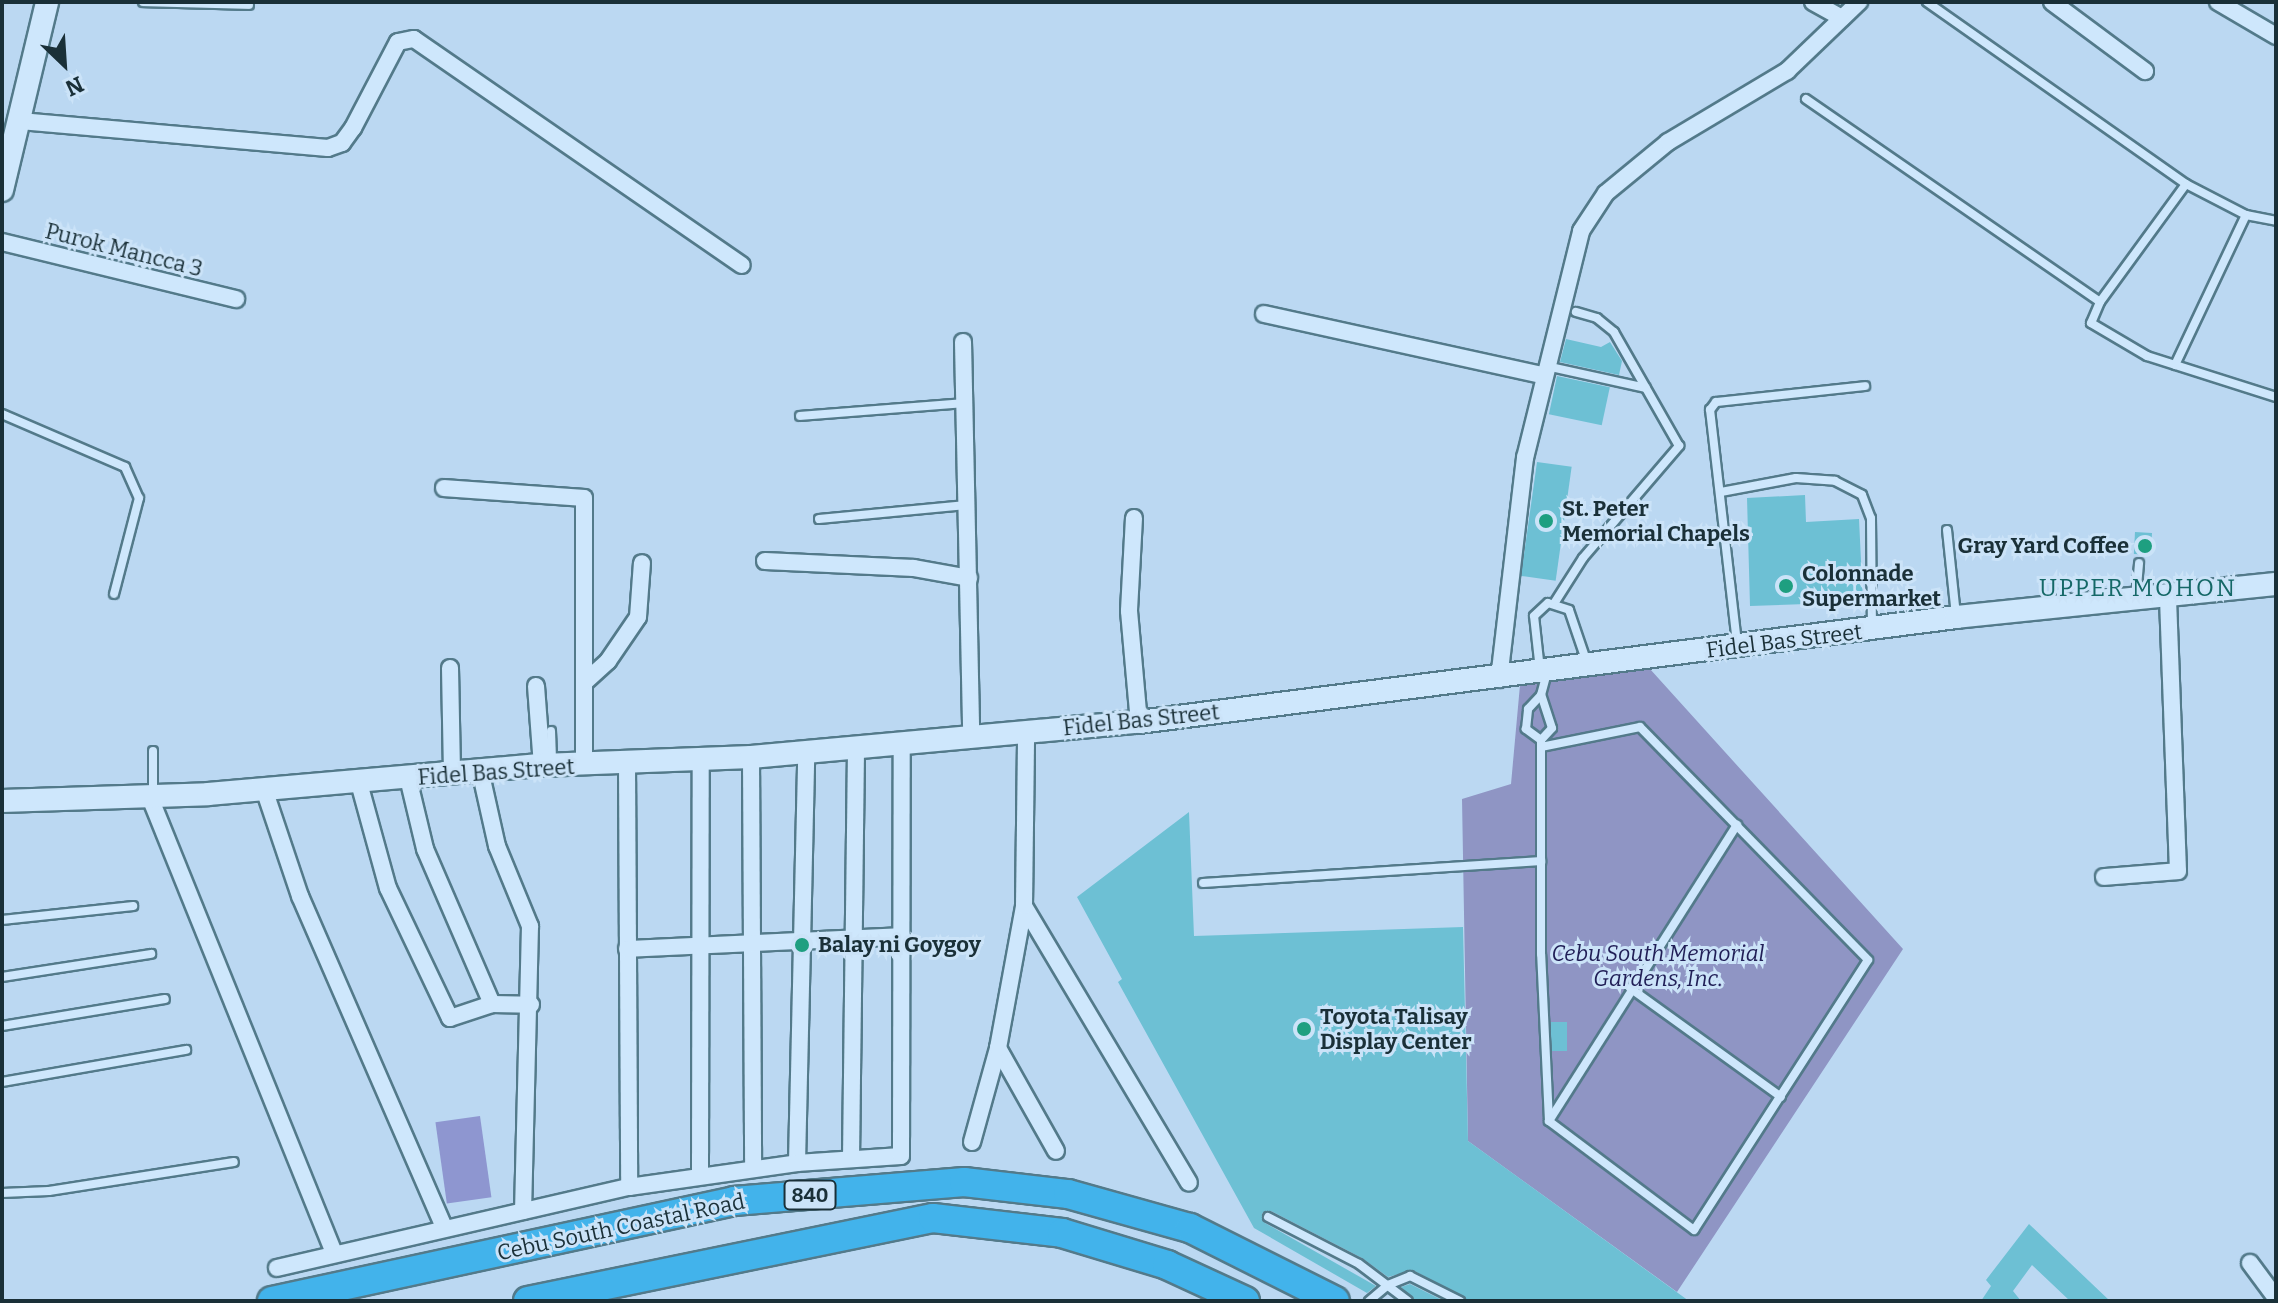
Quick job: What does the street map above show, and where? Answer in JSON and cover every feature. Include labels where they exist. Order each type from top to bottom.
[{"type":"highway","name":"Cebu South Coastal Road","points":[[272,1301],[734,1201],[964,1182],[1068,1194],[1190,1228],[1335,1301]]},
{"type":"highway","name":"840","points":[[528,1301],[933,1218],[1062,1233],[1167,1265],[1245,1301]]},
{"type":"street","points":[[2,190],[47,2]]},
{"type":"street","points":[[1813,2],[1842,18]]},
{"type":"street","points":[[1499,679],[1525,458],[1543,370],[1581,231],[1606,193],[1668,142],[1787,71],[1859,2]]},
{"type":"street","points":[[2052,2],[2145,71]]},
{"type":"street","points":[[2218,2],[2276,36]]},
{"type":"street","points":[[20,121],[328,148],[342,143],[353,128],[398,42],[414,39],[742,265]]},
{"type":"street","name":"Purok Mancca 3","points":[[2,242],[236,299]]},
{"type":"street","points":[[1264,314],[1543,370]]},
{"type":"street","points":[[963,342],[971,733]]},
{"type":"street","points":[[444,488],[584,498],[584,765]]},
{"type":"street","points":[[1134,518],[1129,611],[1139,722]]},
{"type":"street","points":[[765,561],[914,568],[969,578]]},
{"type":"street","points":[[586,681],[608,661],[638,617],[642,563]]},
{"type":"street","name":"Fidel Bas Street","points":[[2,801],[359,783],[452,771],[547,765],[751,757],[971,733],[1139,722],[1499,679],[1543,681],[1589,668],[1956,617],[2276,584]]},
{"type":"street","points":[[2104,877],[2178,871],[2168,596]]},
{"type":"street","points":[[450,668],[452,771]]},
{"type":"street","points":[[536,686],[547,765]]},
{"type":"street","points":[[972,1142],[998,1048],[1024,906],[1026,731]]},
{"type":"street","points":[[277,1268],[444,1227],[629,1187],[753,1168],[901,1156],[902,741]]},
{"type":"street","points":[[851,1159],[856,746]]},
{"type":"street","points":[[797,1163],[806,751]]},
{"type":"street","points":[[751,757],[753,1168]]},
{"type":"street","points":[[700,1176],[701,759]]},
{"type":"street","points":[[627,763],[629,1187]]},
{"type":"street","points":[[480,770],[497,846],[530,926],[531,1005],[523,1211]]},
{"type":"street","points":[[408,778],[425,849],[492,1004]]},
{"type":"street","points":[[359,783],[388,888],[450,1018],[492,1004],[531,1005]]},
{"type":"street","points":[[264,789],[300,896],[444,1227]]},
{"type":"street","points":[[151,795],[334,1253]]},
{"type":"street","points":[[1024,906],[1189,1183]]},
{"type":"street","points":[[627,949],[701,949],[902,936]]},
{"type":"street","points":[[998,1048],[1056,1151]]},
{"type":"street","points":[[675,1181],[681,1212]]},
{"type":"street","points":[[2250,1263],[2276,1298]]},
{"type":"lane","points":[[143,2],[249,5]]},
{"type":"lane","points":[[1927,2],[2186,184],[2246,215],[2276,221]]},
{"type":"lane","points":[[1806,99],[2100,302]]},
{"type":"lane","points":[[2186,184],[2100,302],[2091,323],[2101,331],[2175,365],[2276,397]]},
{"type":"lane","points":[[2175,365],[2246,215]]},
{"type":"lane","points":[[1549,1121],[1541,861],[1541,744],[1552,728],[1534,616],[1542,605],[1555,602],[1583,558],[1679,446],[1614,332],[1597,318],[1576,312]]},
{"type":"lane","points":[[1543,370],[1646,388]]},
{"type":"lane","points":[[1738,647],[1721,492],[1709,425],[1716,402],[1865,386]]},
{"type":"lane","points":[[800,416],[964,403]]},
{"type":"lane","points":[[2,414],[125,467],[139,498],[114,594]]},
{"type":"lane","points":[[1721,492],[1796,478],[1835,481],[1862,495],[1871,518],[1872,630]]},
{"type":"lane","points":[[819,519],[966,505]]},
{"type":"lane","points":[[1947,530],[1956,617]]},
{"type":"lane","points":[[2136,599],[2139,563]]},
{"type":"lane","points":[[1555,602],[1571,615],[1589,668]]},
{"type":"lane","points":[[1541,744],[1526,729],[1528,709],[1543,681]]},
{"type":"lane","points":[[1541,744],[1640,727],[1868,960],[1694,1230],[1549,1121]]},
{"type":"lane","points":[[547,765],[551,731]]},
{"type":"lane","points":[[151,795],[153,751]]},
{"type":"lane","points":[[1549,1121],[1630,988],[1737,825]]},
{"type":"lane","points":[[1203,883],[1541,861]]},
{"type":"lane","points":[[2,920],[133,906]]},
{"type":"lane","points":[[2,977],[151,954]]},
{"type":"lane","points":[[1630,988],[1781,1097]]},
{"type":"lane","points":[[2,1026],[165,999]]},
{"type":"lane","points":[[2,1082],[186,1050]]},
{"type":"lane","points":[[2,1193],[49,1191],[234,1162]]},
{"type":"lane","points":[[1268,1217],[1359,1264],[1408,1301]]},
{"type":"lane","points":[[1369,1301],[1388,1285],[1410,1276],[1460,1301]]},
{"type":"shaded area","points":[[480,1116],[491,1197],[447,1203],[435,1122]]},
{"type":"green space","name":"Cebu South Memorial Gardens, Inc.","points":[[1650,669],[1903,949],[1677,1292],[1468,1141],[1462,799],[1511,784],[1520,685]]},
{"type":"building","points":[[1566,339],[1601,347],[1610,342],[1622,361],[1619,375],[1560,362]]},
{"type":"building","points":[[1557,376],[1610,387],[1602,425],[1549,414]]},
{"type":"building","name":"St. Peter Memorial Chapels","points":[[1537,462],[1572,467],[1556,581],[1521,576]]},
{"type":"building","points":[[1805,495],[1806,522],[1859,519],[1863,602],[1750,606],[1747,498]]},
{"type":"building","points":[[2135,532],[2152,533],[2151,555],[2134,554]]},
{"type":"building","name":"Toyota Talisay Display Center","points":[[1189,812],[1194,936],[1463,927],[1468,1141],[1689,1301],[1467,1301],[1413,1270],[1388,1277],[1362,1258],[1271,1211],[1262,1213],[1265,1223],[1376,1286],[1367,1293],[1254,1228],[1118,982],[1122,979],[1077,897]]},
{"type":"building","points":[[1551,1022],[1567,1022],[1567,1051],[1551,1051]]},
{"type":"building","points":[[2029,1224],[2110,1301],[2070,1301],[2032,1265],[2013,1291],[2021,1301],[1981,1301],[1991,1286],[1986,1280]]},
{"type":"building","points":[[1410,1284],[1444,1301],[1415,1301],[1401,1287]]},
{"type":"place","name":"St. Peter Memorial Chapels","points":[[1546,521]]},
{"type":"place","name":"Gray Yard Coffee","points":[[2145,546]]},
{"type":"place","name":"Colonnade Supermarket","points":[[1786,586]]},
{"type":"place","name":"Balay ni Goygoy","points":[[802,945]]},
{"type":"place","name":"Toyota Talisay Display Center","points":[[1304,1029]]},
{"type":"district","name":"UPPER MOHON","points":[[2138,589]]}]
